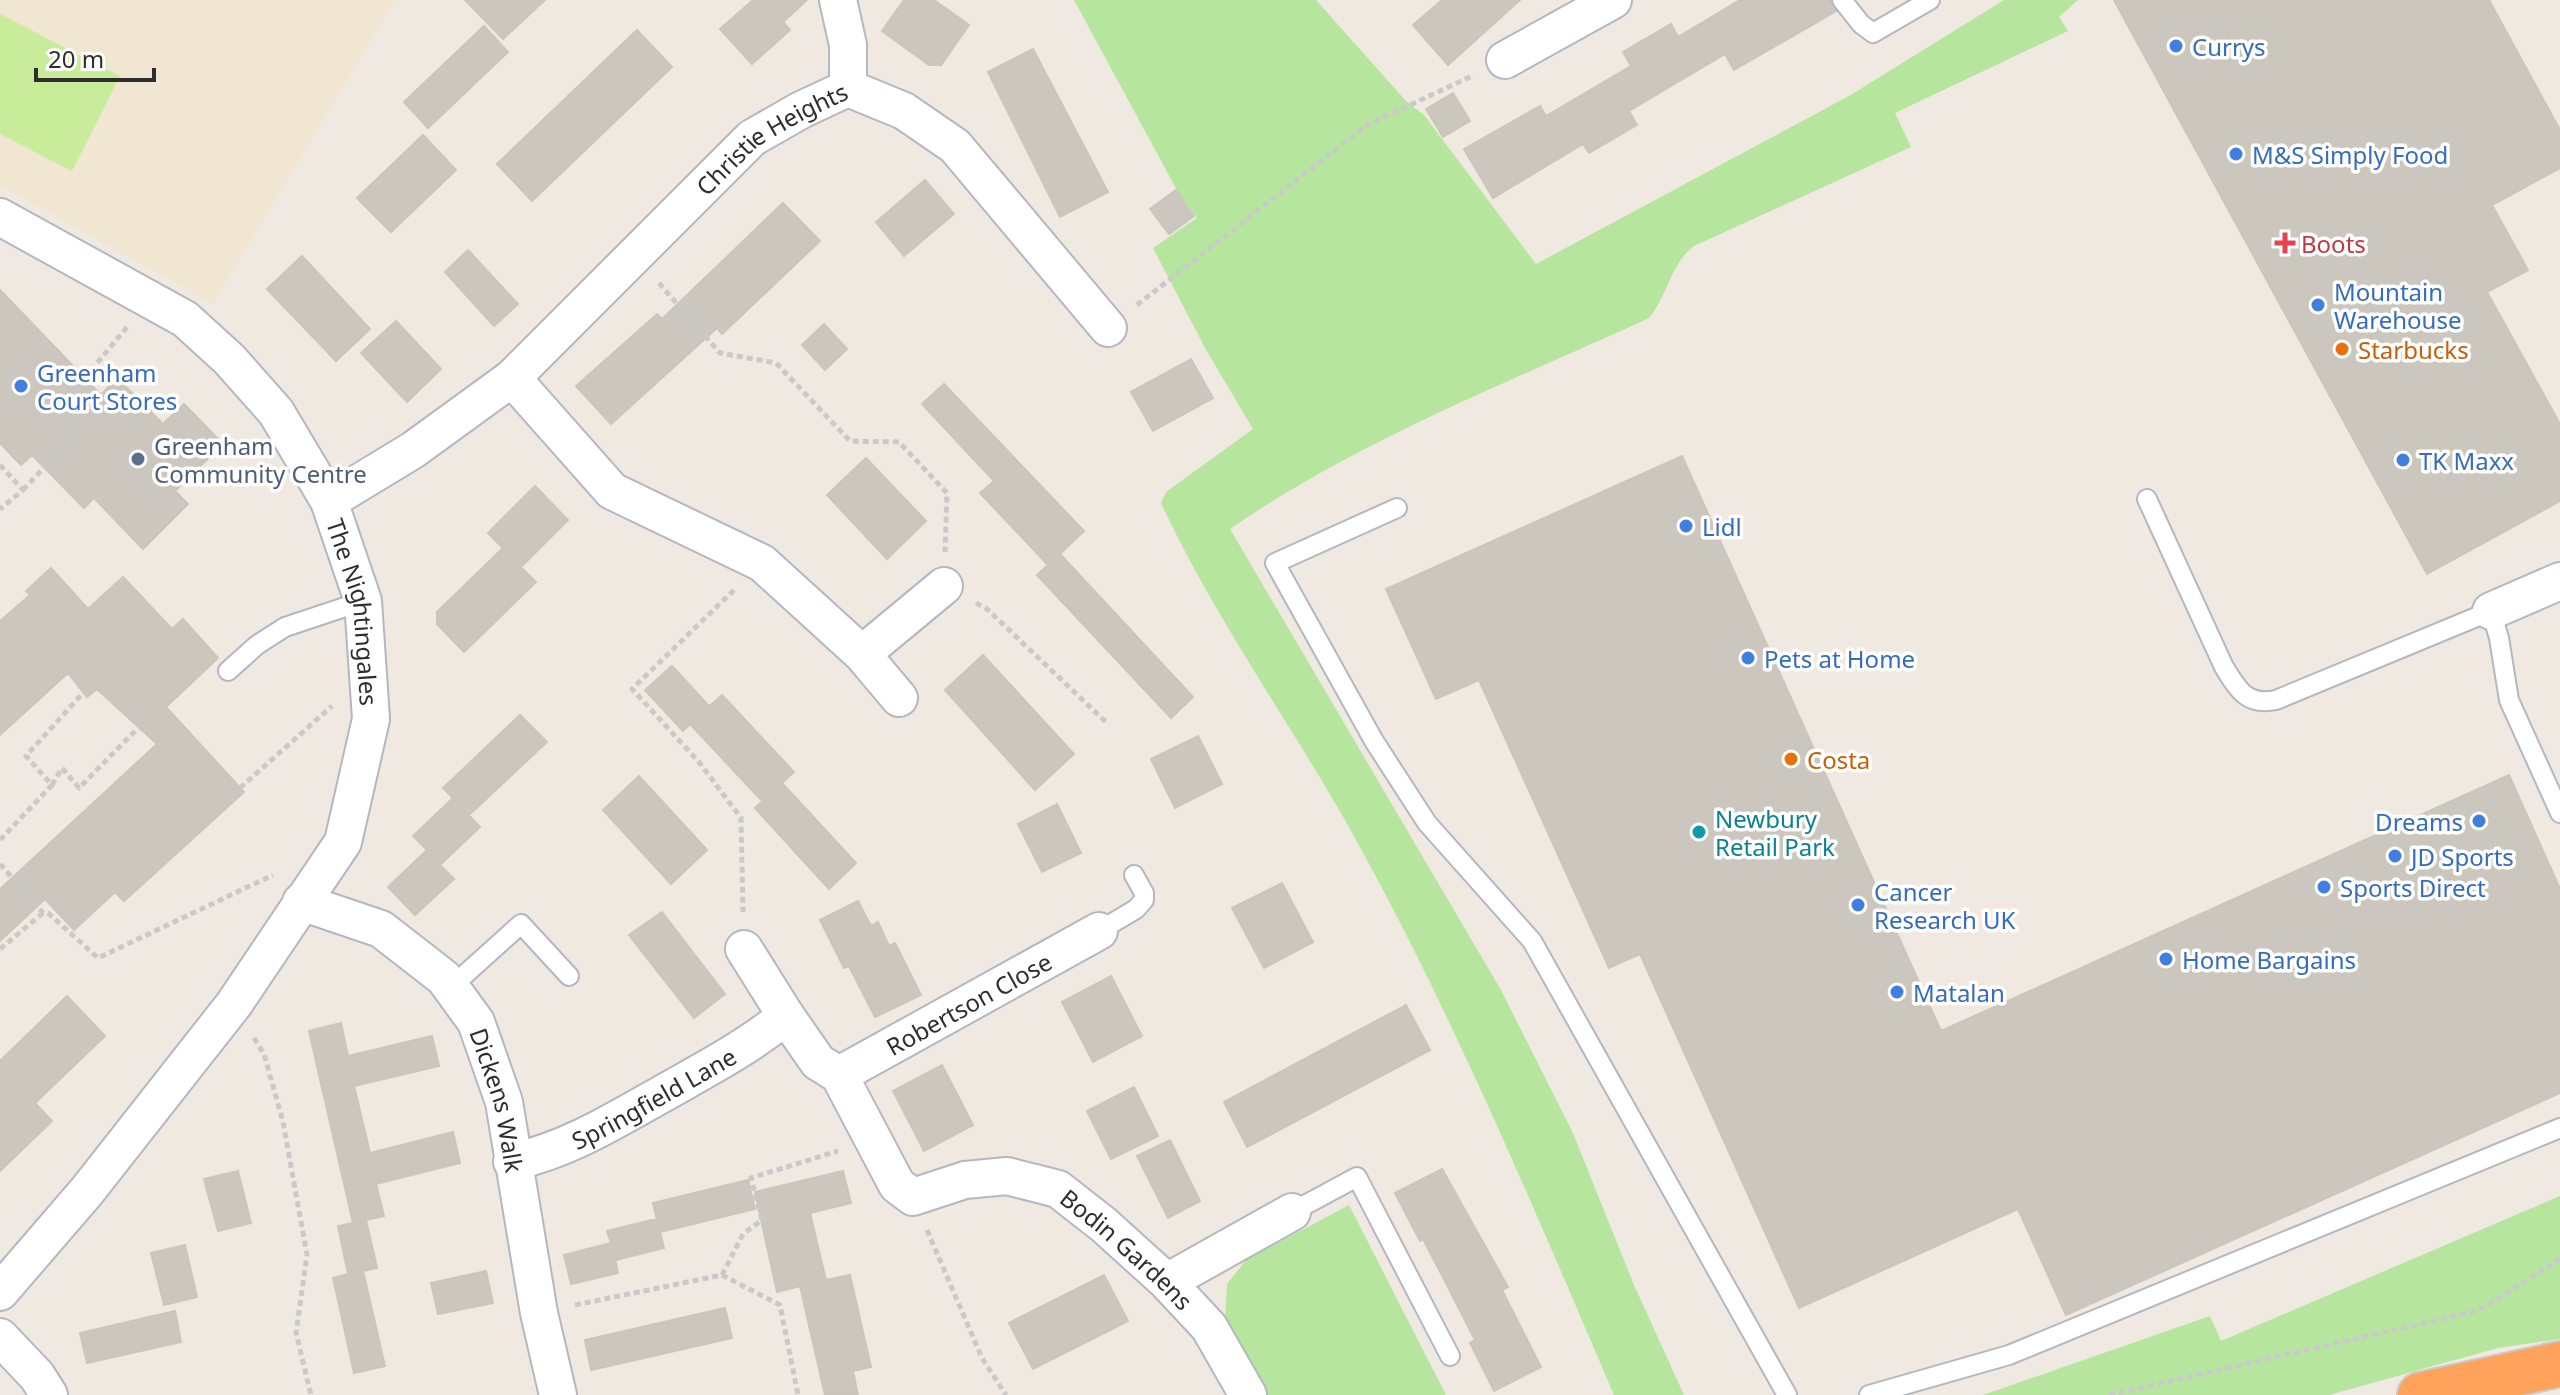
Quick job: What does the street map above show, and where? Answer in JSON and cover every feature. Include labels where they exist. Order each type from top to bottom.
[{"type":"highway","points":[[2420,1395],[2560,1364]]},
{"type":"street","points":[[838,0],[848,45],[848,88]]},
{"type":"street","points":[[1505,60],[1601,3]]},
{"type":"street","name":"Christie Heights","points":[[329,501],[413,450],[512,378],[752,138],[848,88],[904,111],[955,146],[1108,328]]},
{"type":"street","name":"The Nightingales","points":[[0,217],[185,319],[229,359],[276,412],[329,501],[363,601],[371,719],[343,842],[234,1004],[87,1191],[0,1292]]},
{"type":"street","points":[[512,378],[612,491],[762,563],[862,654],[899,698]]},
{"type":"street","points":[[2491,611],[2560,581]]},
{"type":"street","points":[[862,654],[944,586]]},
{"type":"street","name":"Dickens Walk","points":[[301,902],[381,929],[444,978],[476,1022],[504,1102],[539,1313],[558,1395]]},
{"type":"street","name":"Robertson Close","points":[[839,1075],[1099,931]]},
{"type":"street","points":[[744,949],[818,1062],[839,1075],[897,1185],[913,1197]]},
{"type":"street","name":"Springfield Lane","points":[[512,1162],[541,1155],[590,1134],[754,1042],[786,1016]]},
{"type":"street","name":"Bodin Gardens","points":[[913,1197],[965,1180],[1007,1176],[1058,1189],[1104,1225],[1167,1282],[1209,1327],[1248,1395]]},
{"type":"street","points":[[1167,1282],[1292,1212]]},
{"type":"street","points":[[0,1337],[37,1376],[49,1395]]},
{"type":"lane","points":[[1842,0],[1861,24],[1873,33],[1930,0]]},
{"type":"lane","points":[[2147,499],[2224,667],[2242,692],[2252,700],[2263,703],[2276,700],[2491,611],[2499,638],[2509,700],[2560,813]]},
{"type":"lane","points":[[1397,508],[1275,563],[1374,741],[1427,823],[1532,941],[1787,1395]]},
{"type":"lane","points":[[228,671],[272,633],[363,601]]},
{"type":"lane","points":[[1099,931],[1136,909],[1144,900],[1144,893],[1134,875]]},
{"type":"lane","points":[[451,987],[521,924],[569,976]]},
{"type":"lane","points":[[1869,1395],[2009,1355],[2560,1128]]},
{"type":"lane","points":[[1292,1212],[1357,1177],[1450,1356]]},
{"type":"path","points":[[1108,328],[1367,125],[1505,60]]},
{"type":"path","points":[[635,256],[720,353],[776,363],[850,441],[899,442],[947,493],[944,586],[987,609],[1108,724]]},
{"type":"path","points":[[0,509],[23,490],[76,433],[57,411],[151,300]]},
{"type":"path","points":[[0,465],[23,490]]},
{"type":"path","points":[[744,949],[741,818],[699,762],[632,689],[762,563]]},
{"type":"path","points":[[52,785],[26,756],[83,693]]},
{"type":"path","points":[[240,788],[334,705],[370,700]]},
{"type":"path","points":[[0,840],[52,785],[62,768],[79,788],[139,727]]},
{"type":"path","points":[[0,864],[43,913],[48,913],[98,958],[285,869]]},
{"type":"path","points":[[0,949],[43,913]]},
{"type":"path","points":[[234,1004],[264,1054],[283,1122],[307,1255],[296,1333],[311,1395]]},
{"type":"path","points":[[722,1275],[743,1234],[762,1220],[751,1178],[872,1141]]},
{"type":"path","points":[[913,1197],[982,1358],[1006,1395]]},
{"type":"path","points":[[2109,1395],[2468,1313],[2483,1308],[2560,1259]]},
{"type":"path","points":[[539,1313],[722,1275],[780,1305],[798,1395]]},
{"type":"shaded area","points":[[0,0],[395,0],[213,304],[0,185]]},
{"type":"green space","points":[[1074,0],[1316,0],[1406,101],[1424,115],[1536,264],[1849,96],[2004,0],[2078,0],[2059,17],[2068,31],[1895,113],[1911,147],[1694,246],[1680,261],[1649,318],[1382,440],[1279,497],[1230,529],[1501,990],[1573,1133],[1634,1285],[1684,1395],[1614,1395],[1489,1108],[1387,897],[1326,788],[1204,587],[1161,503],[1166,492],[1253,429],[1205,348],[1153,248],[1197,218],[1178,192]]},
{"type":"green space","points":[[0,14],[120,76],[72,171],[0,134]]},
{"type":"green space","points":[[2560,1196],[2560,1339],[2498,1348],[2329,1395],[1983,1395],[2210,1316],[2221,1341]]},
{"type":"green space","points":[[1349,1205],[1446,1395],[1266,1395],[1225,1318],[1227,1284],[1246,1260]]},
{"type":"building","points":[[465,0],[545,0],[503,39]]},
{"type":"building","points":[[753,0],[807,0],[783,22],[790,30],[752,64],[720,29]]},
{"type":"building","points":[[904,0],[934,0],[969,25],[941,65],[929,65],[882,31]]},
{"type":"building","points":[[1442,0],[1520,0],[1448,65],[1413,25]]},
{"type":"building","points":[[1740,0],[1830,0],[1836,11],[1734,70],[1725,54],[1629,111],[1637,125],[1589,153],[1583,144],[1493,198],[1464,149],[1540,106],[1546,116],[1631,66],[1623,52],[1671,24],[1678,37]]},
{"type":"building","points":[[2114,0],[2489,0],[2560,130],[2560,168],[2492,205],[2528,270],[2487,292],[2560,424],[2560,501],[2427,574]]},
{"type":"building","points":[[484,26],[508,52],[428,128],[404,102]]},
{"type":"building","points":[[637,30],[672,67],[532,201],[497,164]]},
{"type":"building","points":[[1033,49],[1108,192],[1060,217],[988,72]]},
{"type":"building","points":[[1453,93],[1470,121],[1443,137],[1426,109]]},
{"type":"building","points":[[423,135],[456,170],[391,232],[357,198]]},
{"type":"building","points":[[925,180],[954,214],[904,256],[876,222]]},
{"type":"building","points":[[1176,190],[1194,216],[1169,234],[1150,209]]},
{"type":"building","points":[[783,203],[820,241],[722,334],[717,328],[611,424],[576,386],[657,314],[662,319]]},
{"type":"building","points":[[468,250],[518,304],[494,326],[445,272]]},
{"type":"building","points":[[302,256],[370,329],[336,361],[267,289]]},
{"type":"building","points":[[0,290],[101,395],[117,378],[163,424],[184,404],[223,444],[175,491],[188,504],[143,549],[94,498],[84,508],[32,455],[21,465],[0,443]]},
{"type":"building","points":[[396,321],[441,369],[407,402],[361,353]]},
{"type":"building","points":[[824,324],[847,349],[825,370],[802,345]]},
{"type":"building","points":[[1191,359],[1213,398],[1153,431],[1131,392]]},
{"type":"building","points":[[944,384],[1084,531],[1060,554],[1193,697],[1171,718],[1037,575],[1048,565],[980,493],[994,481],[922,404]]},
{"type":"building","name":"Newbury Retail Park","points":[[1682,456],[1941,1031],[2509,775],[2560,889],[2560,1093],[2066,1315],[2018,1209],[1799,1308],[1640,954],[1609,968],[1479,680],[1436,699],[1386,589]]},
{"type":"building","points":[[866,458],[926,521],[887,559],[827,495]]},
{"type":"building","points":[[535,486],[568,520],[521,567],[488,533]]},
{"type":"building","points":[[502,549],[536,582],[464,652],[437,624],[437,612]]},
{"type":"building","points":[[51,568],[88,609],[123,577],[172,629],[183,619],[218,658],[166,707],[244,792],[124,901],[115,892],[74,930],[45,899],[0,941],[0,889],[157,744],[97,689],[87,697],[68,673],[0,735],[0,621],[30,595],[26,591]]},
{"type":"building","points":[[983,655],[1074,754],[1035,790],[945,690]]},
{"type":"building","points":[[672,666],[709,706],[683,731],[645,690]]},
{"type":"building","points":[[722,695],[794,772],[782,783],[856,863],[829,889],[755,808],[768,796],[762,801],[690,724]]},
{"type":"building","points":[[520,715],[547,742],[469,815],[466,812],[480,827],[440,865],[454,879],[415,915],[388,887],[427,850],[413,836],[453,798],[443,788]]},
{"type":"building","points":[[1198,736],[1222,784],[1175,808],[1151,759]]},
{"type":"building","points":[[639,776],[707,850],[671,884],[603,810]]},
{"type":"building","points":[[1057,804],[1081,853],[1042,872],[1018,824]]},
{"type":"building","points":[[1282,883],[1313,942],[1264,968],[1232,908]]},
{"type":"building","points":[[858,901],[871,926],[878,922],[889,946],[895,943],[921,995],[875,1017],[849,966],[844,968],[820,920]]},
{"type":"building","points":[[662,912],[725,994],[694,1018],[629,935]]},
{"type":"building","points":[[1111,976],[1142,1036],[1093,1062],[1062,1002]]},
{"type":"building","points":[[67,996],[105,1036],[35,1103],[52,1121],[0,1171],[0,1061]]},
{"type":"building","points":[[1406,1005],[1430,1050],[1247,1147],[1224,1102]]},
{"type":"building","points":[[341,1023],[348,1056],[432,1036],[439,1066],[354,1086],[370,1153],[453,1132],[460,1163],[376,1184],[384,1216],[366,1220],[377,1268],[363,1271],[385,1366],[354,1373],[333,1278],[348,1274],[338,1226],[353,1223],[309,1031]]},
{"type":"building","points":[[942,1065],[973,1125],[924,1151],[893,1091]]},
{"type":"building","points":[[1134,1087],[1158,1136],[1111,1159],[1087,1111]]},
{"type":"building","points":[[1170,1140],[1200,1201],[1168,1218],[1137,1156]]},
{"type":"building","points":[[1442,1169],[1508,1287],[1502,1290],[1541,1367],[1494,1391],[1470,1343],[1475,1340],[1423,1239],[1420,1241],[1395,1193]]},
{"type":"building","points":[[238,1171],[251,1223],[218,1231],[204,1179]]},
{"type":"building","points":[[843,1171],[851,1203],[810,1213],[826,1280],[850,1275],[871,1367],[853,1371],[858,1395],[825,1395],[800,1286],[777,1292],[755,1192]]},
{"type":"building","points":[[748,1180],[755,1209],[660,1232],[664,1248],[616,1260],[612,1245],[618,1273],[571,1284],[564,1255],[611,1243],[607,1231],[656,1219],[659,1229],[653,1203]]},
{"type":"building","points":[[185,1245],[197,1297],[164,1305],[151,1253]]},
{"type":"building","points":[[486,1271],[493,1303],[438,1314],[431,1283]]},
{"type":"building","points":[[1104,1275],[1128,1321],[1033,1369],[1009,1323]]},
{"type":"building","points":[[725,1308],[732,1338],[591,1370],[585,1340]]},
{"type":"building","points":[[175,1311],[181,1342],[87,1363],[80,1333]]},
{"type":"place","name":"Currys","points":[[2176,46]]},
{"type":"place","name":"M&S Simply Food","points":[[2236,154]]},
{"type":"place","name":"Boots","points":[[2285,243]]},
{"type":"place","name":"Mountain Warehouse","points":[[2318,305]]},
{"type":"place","name":"Starbucks","points":[[2342,349]]},
{"type":"place","name":"Greenham Court Stores","points":[[21,386]]},
{"type":"place","name":"Greenham Community Centre","points":[[138,459]]},
{"type":"place","name":"TK Maxx","points":[[2403,460]]},
{"type":"place","name":"Lidl","points":[[1686,526]]},
{"type":"place","name":"Pets at Home","points":[[1748,658]]},
{"type":"place","name":"Costa","points":[[1791,759]]},
{"type":"place","name":"Dreams","points":[[2479,821]]},
{"type":"place","name":"Newbury Retail Park","points":[[1699,832]]},
{"type":"place","name":"JD Sports","points":[[2395,856]]},
{"type":"place","name":"Sports Direct","points":[[2324,887]]},
{"type":"place","name":"Cancer Research UK","points":[[1858,905]]},
{"type":"place","name":"Home Bargains","points":[[2166,959]]},
{"type":"place","name":"Matalan","points":[[1897,992]]}]
